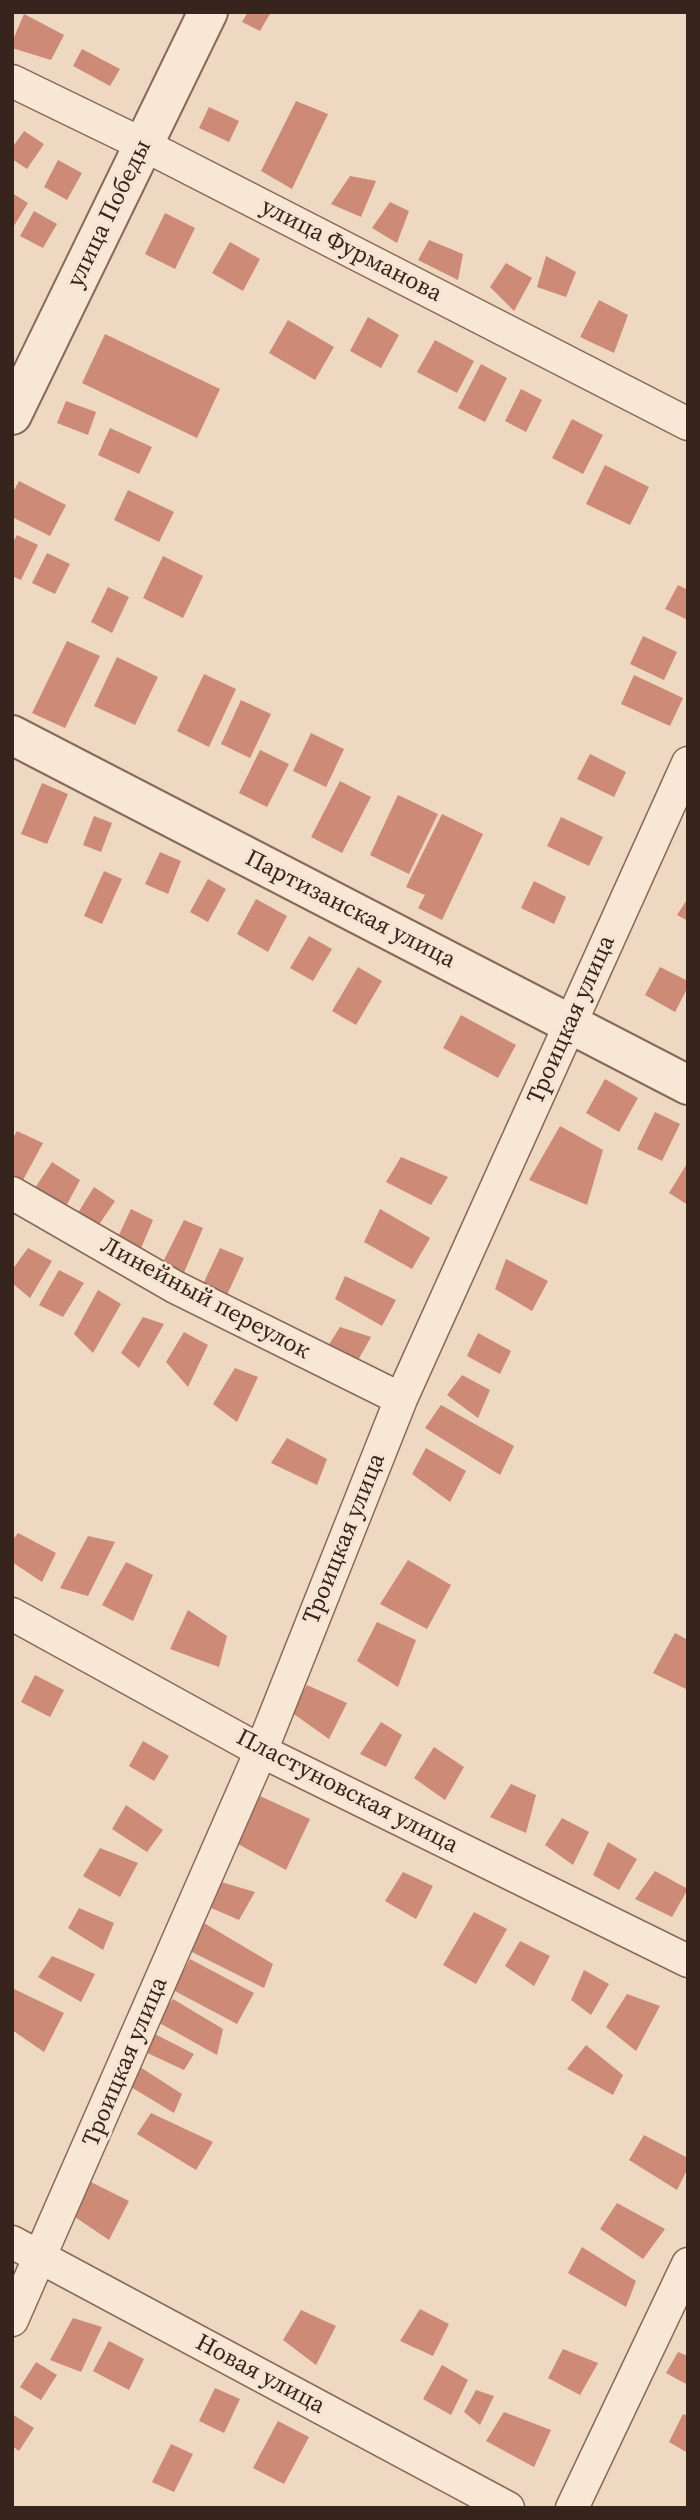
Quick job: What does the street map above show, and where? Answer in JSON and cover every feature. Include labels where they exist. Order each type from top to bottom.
[{"type":"street","name":"улица Победы","points":[[12,415],[208,12]]},
{"type":"street","name":"улица Фурманова","points":[[12,81],[144,145],[688,424]]},
{"type":"street","name":"Партизанская улица","points":[[12,735],[688,1085]]},
{"type":"street","name":"Троицкая улица","points":[[12,2320],[261,1751],[401,1399],[688,763]]},
{"type":"street","name":"Линейный переулок","points":[[12,1193],[175,1287],[401,1399]]},
{"type":"street","name":"Пластуновская улица","points":[[12,1614],[261,1751],[688,1961]]},
{"type":"street","name":"Новая улица","points":[[12,2242],[508,2508]]},
{"type":"street","points":[[572,2508],[688,2264]]},
{"type":"building","points":[[248,12],[271,12],[260,31],[242,22]]},
{"type":"building","points":[[24,14],[64,35],[51,60],[12,48]]},
{"type":"building","points":[[82,49],[120,69],[110,86],[73,66]]},
{"type":"building","points":[[296,101],[328,114],[292,189],[261,171]]},
{"type":"building","points":[[209,107],[239,121],[229,142],[199,128]]},
{"type":"building","points":[[24,131],[44,144],[27,169],[12,159],[12,148]]},
{"type":"building","points":[[58,160],[82,173],[67,200],[44,187]]},
{"type":"building","points":[[350,176],[376,181],[361,217],[331,204]]},
{"type":"building","points":[[12,193],[28,203],[12,229]]},
{"type":"building","points":[[390,202],[409,211],[397,243],[372,228]]},
{"type":"building","points":[[34,211],[57,224],[43,248],[20,236]]},
{"type":"building","points":[[165,213],[195,228],[175,269],[145,254]]},
{"type":"building","points":[[429,240],[463,254],[458,280],[418,260]]},
{"type":"building","points":[[230,242],[260,259],[243,291],[212,273]]},
{"type":"building","points":[[546,256],[576,272],[566,297],[537,287]]},
{"type":"building","points":[[506,263],[532,278],[514,311],[490,287]]},
{"type":"building","points":[[599,300],[628,315],[614,353],[580,337]]},
{"type":"building","points":[[368,317],[399,335],[381,368],[350,351]]},
{"type":"building","points":[[288,320],[334,347],[315,380],[269,353]]},
{"type":"building","points":[[105,334],[220,389],[197,438],[82,383]]},
{"type":"building","points":[[435,340],[474,361],[457,393],[417,372]]},
{"type":"building","points":[[481,364],[507,378],[485,422],[458,408]]},
{"type":"building","points":[[521,389],[542,400],[526,432],[505,421]]},
{"type":"building","points":[[66,401],[96,412],[88,435],[57,423]]},
{"type":"building","points":[[572,419],[603,435],[583,474],[552,458]]},
{"type":"building","points":[[110,428],[152,447],[139,474],[98,455]]},
{"type":"building","points":[[605,465],[649,487],[630,525],[586,504]]},
{"type":"building","points":[[19,481],[66,505],[50,536],[12,517],[12,494]]},
{"type":"building","points":[[128,490],[174,512],[159,542],[114,520]]},
{"type":"building","points":[[17,535],[38,545],[21,580],[12,576],[12,544]]},
{"type":"building","points":[[47,553],[70,564],[55,594],[32,583]]},
{"type":"building","points":[[163,556],[203,576],[183,618],[143,598]]},
{"type":"building","points":[[678,585],[688,590],[688,620],[665,609]]},
{"type":"building","points":[[108,587],[129,597],[112,633],[91,622]]},
{"type":"building","points":[[643,636],[677,652],[664,680],[630,664]]},
{"type":"building","points":[[67,641],[100,656],[65,728],[32,713]]},
{"type":"building","points":[[117,657],[158,677],[135,725],[94,706]]},
{"type":"building","points":[[204,674],[236,689],[209,747],[177,731]]},
{"type":"building","points":[[634,675],[683,698],[670,726],[621,704]]},
{"type":"building","points":[[241,700],[271,714],[250,758],[221,744]]},
{"type":"building","points":[[311,733],[344,749],[326,787],[293,771]]},
{"type":"building","points":[[260,750],[289,764],[267,807],[239,793]]},
{"type":"building","points":[[590,754],[626,772],[614,797],[577,779]]},
{"type":"building","points":[[340,781],[371,797],[342,853],[311,837]]},
{"type":"building","points":[[42,783],[68,794],[47,844],[21,834]]},
{"type":"building","points":[[398,795],[438,814],[409,874],[370,855]]},
{"type":"building","points":[[442,814],[483,834],[442,920],[418,908],[425,895],[406,887]]},
{"type":"building","points":[[94,816],[112,823],[101,852],[83,845]]},
{"type":"building","points":[[561,817],[603,837],[589,866],[547,846]]},
{"type":"building","points":[[160,852],[181,861],[168,894],[145,884]]},
{"type":"building","points":[[104,871],[122,879],[102,924],[84,916]]},
{"type":"building","points":[[208,879],[226,889],[208,922],[190,912]]},
{"type":"building","points":[[534,881],[566,897],[554,924],[521,908]]},
{"type":"building","points":[[688,898],[688,921],[677,915]]},
{"type":"building","points":[[256,899],[287,916],[268,952],[237,934]]},
{"type":"building","points":[[309,936],[332,949],[313,981],[290,968]]},
{"type":"building","points":[[358,967],[382,981],[356,1025],[332,1011]]},
{"type":"building","points":[[660,967],[688,981],[688,987],[675,1012],[645,995]]},
{"type":"building","points":[[461,1015],[516,1045],[498,1078],[443,1048]]},
{"type":"building","points":[[605,1079],[638,1098],[619,1132],[586,1113]]},
{"type":"building","points":[[655,1112],[680,1124],[662,1161],[637,1149]]},
{"type":"building","points":[[560,1126],[603,1150],[587,1205],[529,1180]]},
{"type":"building","points":[[17,1131],[43,1143],[23,1180],[12,1175],[12,1140]]},
{"type":"building","points":[[401,1157],[448,1177],[431,1205],[386,1182]]},
{"type":"building","points":[[52,1162],[80,1180],[64,1210],[33,1191]]},
{"type":"building","points":[[688,1162],[688,1205],[669,1193]]},
{"type":"building","points":[[94,1187],[115,1201],[96,1229],[76,1216]]},
{"type":"building","points":[[131,1209],[153,1220],[139,1253],[117,1239]]},
{"type":"building","points":[[380,1209],[430,1238],[412,1269],[364,1242]]},
{"type":"building","points":[[184,1220],[203,1228],[183,1275],[163,1262]]},
{"type":"building","points":[[28,1248],[52,1261],[30,1298],[12,1283],[12,1270]]},
{"type":"building","points":[[220,1248],[244,1258],[226,1297],[204,1282]]},
{"type":"building","points":[[506,1259],[548,1281],[532,1311],[495,1289]]},
{"type":"building","points":[[59,1270],[84,1283],[63,1317],[39,1305]]},
{"type":"building","points":[[345,1276],[396,1300],[382,1326],[335,1299]]},
{"type":"building","points":[[98,1290],[121,1304],[93,1353],[74,1334]]},
{"type":"building","points":[[143,1317],[164,1324],[139,1368],[121,1353]]},
{"type":"building","points":[[340,1327],[371,1337],[357,1362],[328,1346]]},
{"type":"building","points":[[184,1332],[208,1345],[188,1387],[166,1362]]},
{"type":"building","points":[[478,1333],[511,1351],[500,1374],[467,1356]]},
{"type":"building","points":[[235,1368],[258,1377],[237,1422],[213,1404]]},
{"type":"building","points":[[462,1375],[490,1390],[478,1418],[447,1395]]},
{"type":"building","points":[[441,1405],[514,1446],[500,1475],[425,1428]]},
{"type":"building","points":[[287,1438],[327,1459],[317,1485],[271,1463]]},
{"type":"building","points":[[426,1448],[466,1471],[450,1502],[412,1474]]},
{"type":"building","points":[[18,1533],[56,1553],[42,1582],[12,1562],[12,1541]]},
{"type":"building","points":[[88,1536],[115,1542],[88,1596],[60,1588]]},
{"type":"building","points":[[408,1560],[451,1585],[427,1629],[380,1604]]},
{"type":"building","points":[[126,1562],[153,1575],[133,1621],[102,1605]]},
{"type":"building","points":[[188,1610],[227,1636],[219,1667],[170,1649]]},
{"type":"building","points":[[377,1622],[416,1640],[398,1687],[357,1661]]},
{"type":"building","points":[[675,1633],[688,1640],[688,1690],[653,1673]]},
{"type":"building","points":[[35,1675],[64,1690],[50,1717],[21,1702]]},
{"type":"building","points":[[307,1685],[347,1703],[329,1739],[291,1712]]},
{"type":"building","points":[[381,1722],[402,1735],[386,1767],[360,1754]]},
{"type":"building","points":[[143,1741],[169,1756],[154,1781],[129,1766]]},
{"type":"building","points":[[434,1747],[464,1767],[445,1800],[414,1778]]},
{"type":"building","points":[[511,1784],[536,1795],[526,1833],[490,1817]]},
{"type":"building","points":[[260,1796],[310,1819],[286,1870],[238,1844]]},
{"type":"building","points":[[126,1805],[163,1830],[147,1852],[112,1829]]},
{"type":"building","points":[[562,1818],[589,1832],[573,1865],[545,1845]]},
{"type":"building","points":[[608,1842],[637,1859],[619,1890],[593,1875]]},
{"type":"building","points":[[100,1848],[138,1863],[120,1897],[83,1876]]},
{"type":"building","points":[[655,1871],[688,1889],[672,1917],[635,1899]]},
{"type":"building","points":[[403,1872],[433,1886],[416,1919],[385,1901]]},
{"type":"building","points":[[221,1882],[255,1892],[239,1920],[209,1907]]},
{"type":"building","points":[[79,1908],[114,1923],[103,1950],[68,1928]]},
{"type":"building","points":[[474,1912],[507,1929],[476,1984],[443,1965]]},
{"type":"building","points":[[194,1917],[273,1964],[264,1988],[180,1946]]},
{"type":"building","points":[[520,1941],[550,1956],[534,1986],[505,1966]]},
{"type":"building","points":[[52,1956],[95,1974],[81,2002],[38,1977]]},
{"type":"building","points":[[190,1959],[254,1993],[237,2024],[173,1990]]},
{"type":"building","points":[[584,1970],[609,1984],[591,2015],[571,2000]]},
{"type":"building","points":[[12,1988],[64,2013],[44,2052],[12,2030]]},
{"type":"building","points":[[627,1994],[660,2006],[636,2051],[606,2027]]},
{"type":"building","points":[[173,1999],[223,2029],[217,2055],[156,2021]]},
{"type":"building","points":[[147,2030],[194,2054],[184,2070],[143,2051]]},
{"type":"building","points":[[586,2045],[623,2075],[613,2095],[567,2069]]},
{"type":"building","points":[[140,2067],[182,2094],[174,2113],[131,2087]]},
{"type":"building","points":[[151,2113],[213,2142],[196,2170],[137,2134]]},
{"type":"building","points":[[644,2135],[688,2158],[688,2168],[677,2190],[629,2160]]},
{"type":"building","points":[[91,2182],[129,2201],[109,2240],[72,2215]]},
{"type":"building","points":[[617,2203],[665,2229],[643,2259],[600,2229]]},
{"type":"building","points":[[582,2247],[636,2281],[626,2307],[568,2273]]},
{"type":"building","points":[[420,2309],[449,2324],[433,2356],[400,2341]]},
{"type":"building","points":[[301,2310],[336,2326],[316,2365],[283,2340]]},
{"type":"building","points":[[73,2318],[102,2327],[81,2372],[50,2360]]},
{"type":"building","points":[[109,2341],[144,2359],[129,2390],[93,2371]]},
{"type":"building","points":[[563,2349],[598,2363],[580,2395],[548,2378]]},
{"type":"building","points":[[678,2352],[688,2356],[688,2385],[666,2373]]},
{"type":"building","points":[[36,2362],[57,2375],[41,2400],[20,2387]]},
{"type":"building","points":[[442,2365],[468,2380],[451,2415],[423,2399]]},
{"type":"building","points":[[215,2388],[240,2399],[224,2433],[199,2421]]},
{"type":"building","points":[[476,2390],[494,2396],[480,2425],[464,2412]]},
{"type":"building","points":[[504,2412],[551,2430],[534,2467],[486,2441]]},
{"type":"building","points":[[12,2414],[34,2428],[19,2451],[12,2446]]},
{"type":"building","points":[[683,2414],[688,2416],[688,2453],[669,2442]]},
{"type":"building","points":[[278,2421],[309,2437],[284,2484],[253,2468]]},
{"type":"building","points":[[171,2444],[193,2454],[174,2492],[152,2482]]}]
